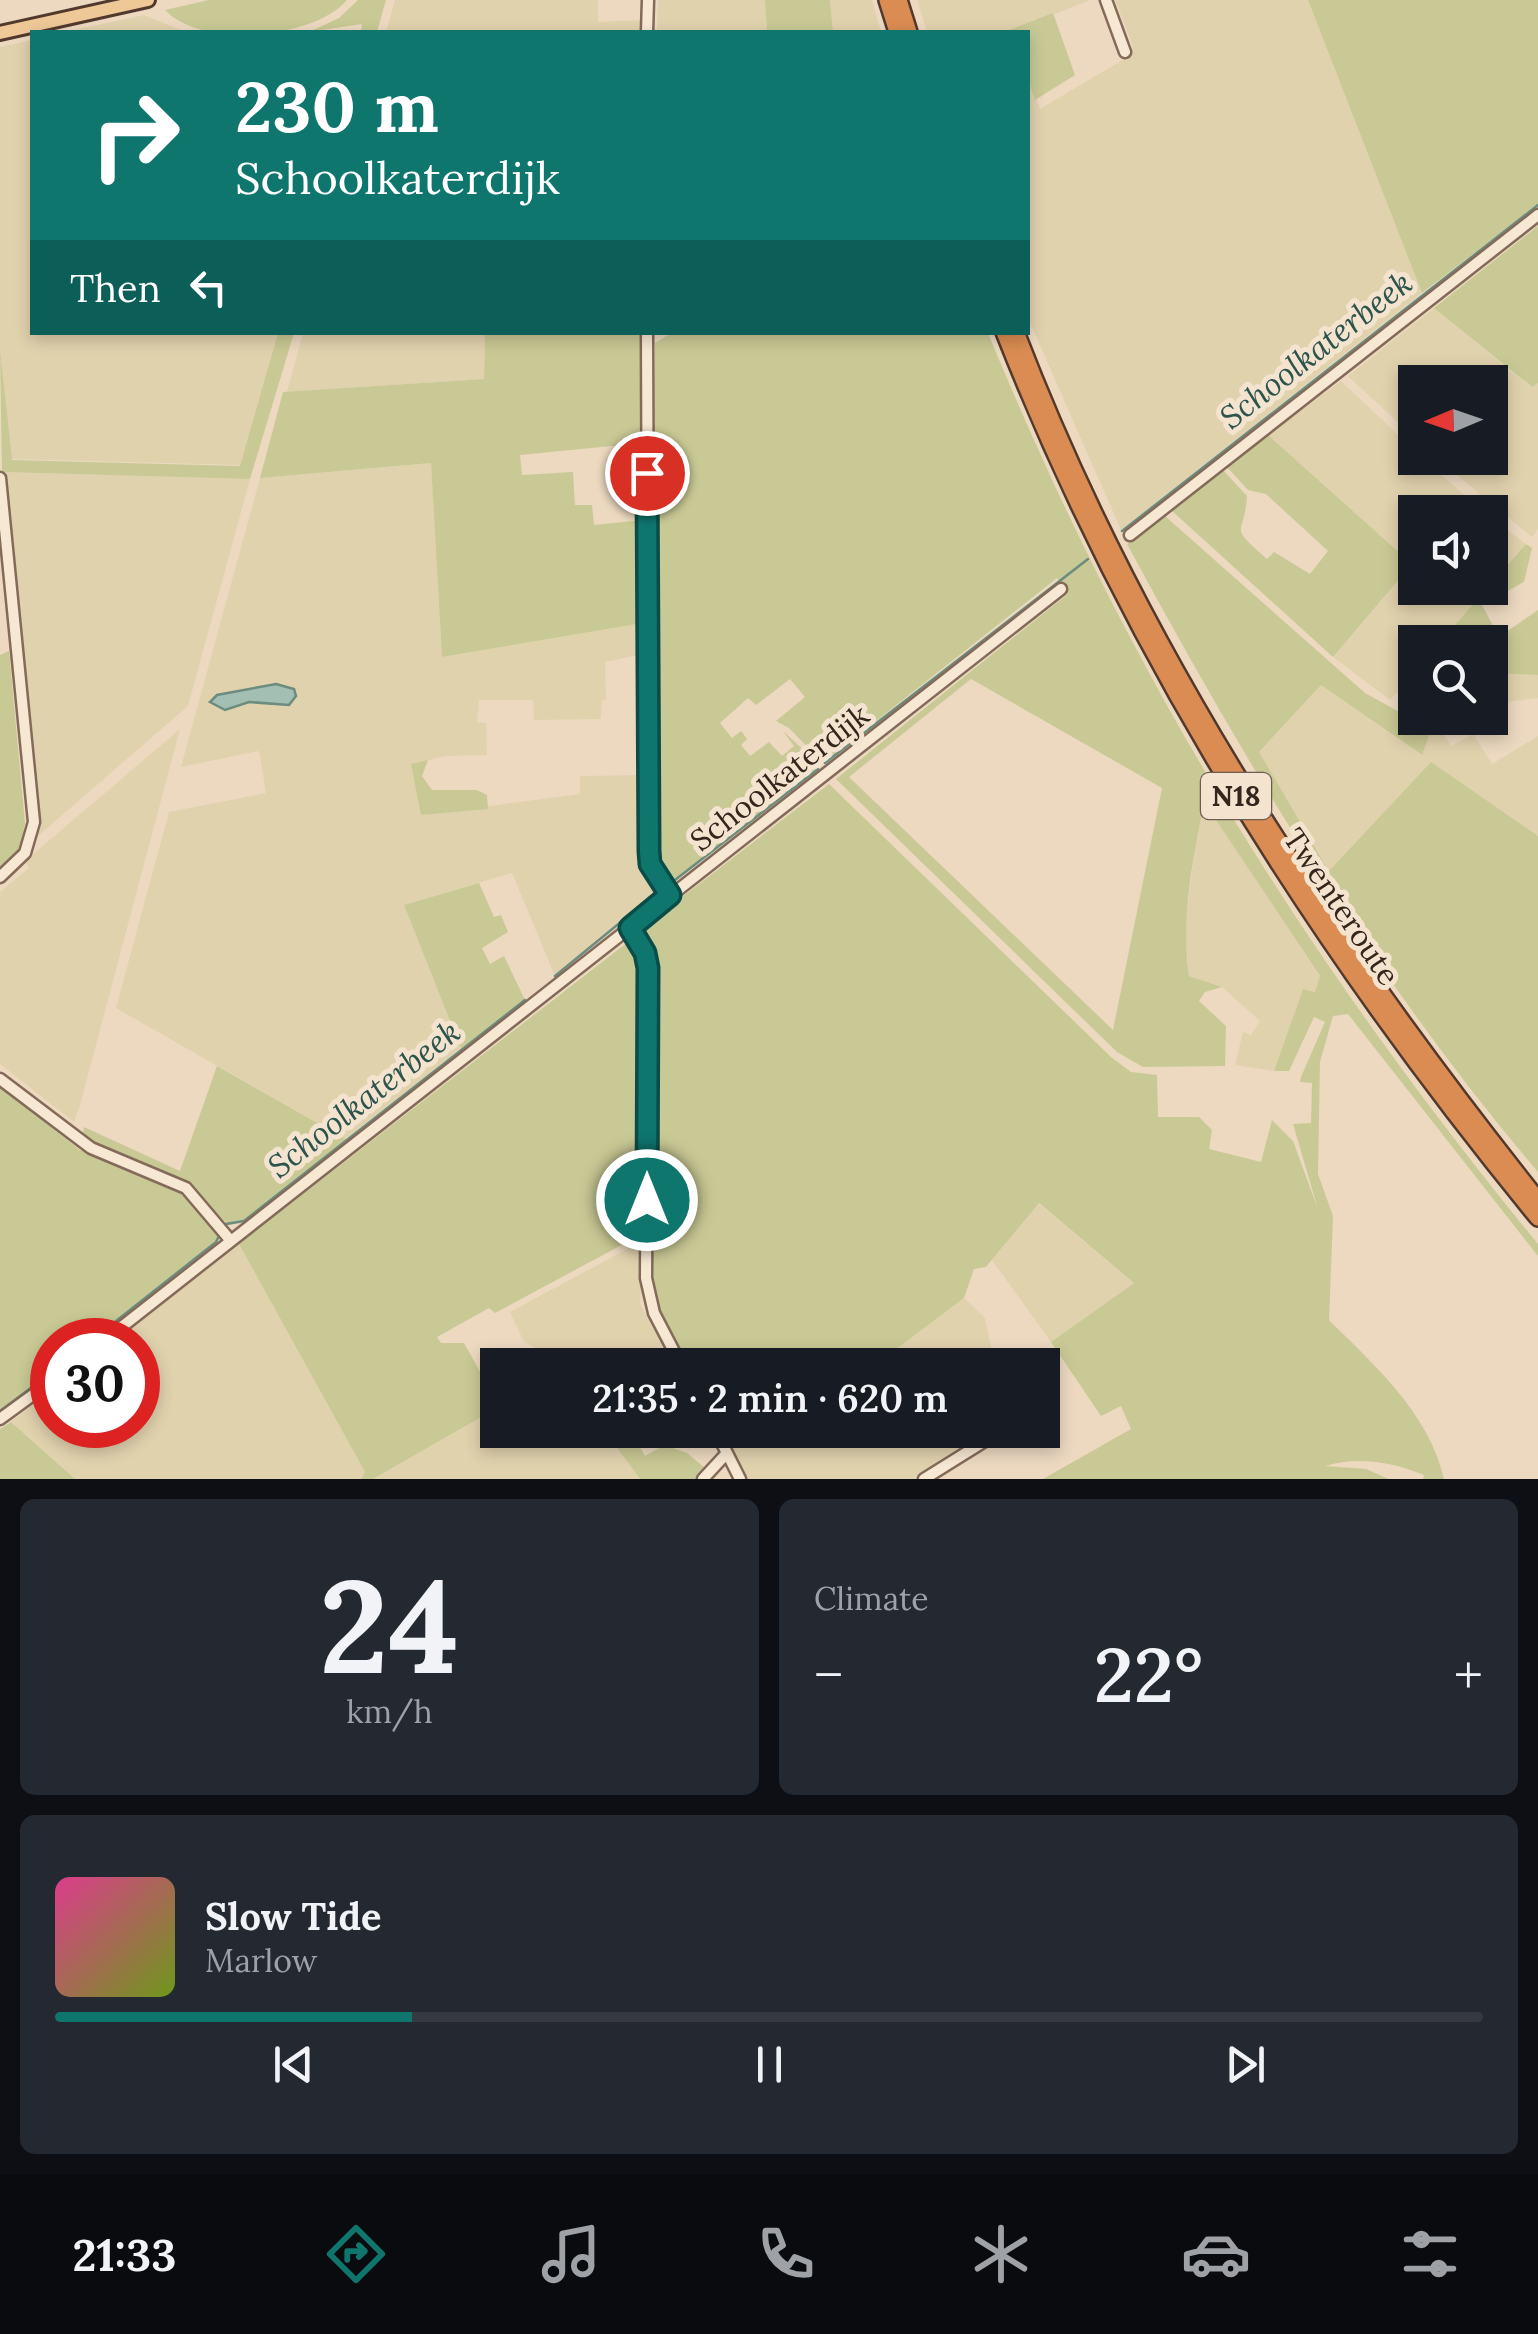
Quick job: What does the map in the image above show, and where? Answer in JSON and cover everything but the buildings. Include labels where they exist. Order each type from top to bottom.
[{"type":"highway","points":[[887,0],[895,30]]},
{"type":"highway","points":[[899,0],[908,30]]},
{"type":"highway","name":"Twenteroute","points":[[1005,335],[1076,499],[1204,744],[1387,1025],[1538,1218]]},
{"type":"highway","name":"Twenteroute","points":[[1017,335],[1132,584],[1258,811],[1400,1024],[1538,1200]]},
{"type":"main road","points":[[0,33],[148,0]]},
{"type":"street","points":[[648,0],[648,30]]},
{"type":"street","points":[[1106,0],[1125,52]]},
{"type":"street","points":[[1130,536],[1538,215]]},
{"type":"street","points":[[647,335],[649,851],[650,864],[670,895]]},
{"type":"street","points":[[0,478],[34,822],[25,853],[0,877]]},
{"type":"street","name":"Schoolkaterdijk","points":[[133,1318],[1061,590]]},
{"type":"street","points":[[630,928],[645,953],[648,968],[646,1278],[654,1313],[672,1348]]},
{"type":"street","points":[[0,1079],[91,1148],[186,1188],[230,1242]]},
{"type":"street","points":[[0,1419],[30,1397]]},
{"type":"street","points":[[724,1448],[740,1479]]},
{"type":"street","points":[[924,1479],[975,1448]]},
{"type":"street","points":[[703,1479],[727,1453]]},
{"type":"shaded area","points":[[395,0],[598,0],[598,22],[645,20],[645,30],[387,30]]},
{"type":"shaded area","points":[[658,0],[765,0],[767,30],[657,30]]},
{"type":"shaded area","points":[[830,0],[872,0],[880,30],[833,30]]},
{"type":"shaded area","points":[[917,0],[1090,0],[1015,30],[926,30]]},
{"type":"shaded area","points":[[1115,0],[1308,0],[1422,293],[1121,530],[1030,323],[1030,84],[1040,109],[1131,55],[1133,47]]},
{"type":"shaded area","points":[[144,15],[180,30],[73,30]]},
{"type":"shaded area","points":[[30,40],[30,335],[277,335],[242,465],[11,459],[0,350],[0,47]]},
{"type":"shaded area","points":[[1434,308],[1504,365],[1398,365],[1398,422],[1348,376]]},
{"type":"shaded area","points":[[302,335],[485,335],[484,379],[287,392]]},
{"type":"shaded area","points":[[1508,368],[1531,387],[1538,383],[1538,529],[1532,537],[1508,517],[1508,495],[1481,495],[1457,475],[1508,475]]},
{"type":"shaded area","points":[[1341,381],[1398,435],[1398,475],[1442,475],[1464,495],[1398,495],[1398,551],[1268,435]]},
{"type":"shaded area","points":[[431,463],[442,657],[643,623],[643,654],[605,662],[606,699],[602,701],[601,719],[534,720],[533,700],[479,700],[477,722],[486,723],[487,755],[446,756],[412,764],[421,815],[580,794],[580,776],[642,775],[642,858],[657,891],[555,976],[512,873],[404,905],[462,1051],[347,1140],[116,1008],[169,812],[266,793],[259,751],[181,767],[260,478]]},
{"type":"shaded area","points":[[2,472],[250,479],[188,706],[38,836]]},
{"type":"shaded area","points":[[1508,530],[1526,544],[1508,564]]},
{"type":"shaded area","points":[[1398,580],[1398,605],[1473,605],[1455,625],[1398,625],[1398,691],[1390,700],[1333,657]]},
{"type":"shaded area","points":[[1508,674],[1538,675],[1538,698],[1508,702]]},
{"type":"shaded area","points":[[276,684],[294,689],[296,696],[289,705],[249,702],[225,710],[210,702],[217,695]]},
{"type":"shaded area","points":[[1321,685],[1421,755],[1429,735],[1444,735],[1451,746],[1474,735],[1492,764],[1538,736],[1538,836],[1522,826],[1330,871],[1258,753]]},
{"type":"shaded area","points":[[180,729],[74,1122],[0,1064],[0,892],[29,868],[25,861]]},
{"type":"shaded area","points":[[1214,816],[1320,977],[1315,992],[1303,989],[1274,1071],[1235,1065],[1243,1032],[1251,1035],[1260,1021],[1222,987],[1189,976],[1185,928],[1195,848],[1201,817]]},
{"type":"shaded area","points":[[1038,1203],[1134,1283],[1051,1342],[992,1260]]},
{"type":"shaded area","points":[[642,1241],[640,1304],[664,1348],[536,1348],[524,1342],[510,1312]]},
{"type":"shaded area","points":[[239,1244],[365,1472],[361,1479],[75,1479],[40,1448],[160,1448],[160,1318],[144,1318]]},
{"type":"shaded area","points":[[964,1298],[985,1318],[991,1348],[898,1348]]},
{"type":"shaded area","points":[[30,1407],[30,1439],[11,1422]]},
{"type":"shaded area","points":[[480,1418],[480,1448],[617,1448],[640,1479],[373,1479]]},
{"type":"shaded area","points":[[727,1448],[968,1448],[914,1479],[744,1479]]},
{"type":"green space","points":[[209,0],[347,0],[310,24],[288,30],[204,30],[165,10]]},
{"type":"green space","points":[[358,0],[386,0],[378,30],[361,30],[362,24],[313,30],[339,18]]},
{"type":"green space","points":[[765,0],[830,0],[833,30],[767,30]]},
{"type":"green space","points":[[1308,0],[1538,0],[1538,204],[1422,293]]},
{"type":"green space","points":[[1053,13],[1075,75],[1035,100],[1030,85],[1030,30],[1009,30]]},
{"type":"green space","points":[[1538,226],[1538,383],[1532,387],[1434,308]]},
{"type":"green space","points":[[277,335],[293,335],[250,479],[2,472],[0,350],[12,460],[240,466]]},
{"type":"green space","points":[[485,335],[643,335],[642,443],[520,455],[522,475],[573,472],[575,505],[592,505],[594,525],[643,520],[643,623],[442,657],[431,463],[260,478],[283,392],[484,379]]},
{"type":"green space","points":[[668,335],[989,335],[1100,580],[1228,810],[1373,1029],[1538,1244],[1538,1256],[1348,1014],[1333,1016],[1320,1062],[1318,1174],[1333,1216],[1329,1320],[1382,1373],[1413,1412],[1437,1455],[1444,1479],[1423,1479],[1424,1475],[1400,1467],[1362,1461],[1325,1466],[1366,1469],[1389,1479],[1043,1479],[1131,1429],[1121,1406],[1101,1416],[1060,1355],[1060,1348],[1051,1342],[1134,1283],[1039,1203],[986,1267],[974,1269],[964,1298],[898,1348],[676,1348],[653,1299],[652,950],[638,931],[829,784],[1111,1057],[1131,1072],[1157,1075],[1158,1117],[1199,1117],[1212,1130],[1209,1149],[1261,1162],[1272,1120],[1293,1141],[1318,1209],[1293,1124],[1311,1123],[1312,1083],[1300,1082],[1325,1022],[1314,1017],[1289,1071],[1274,1071],[1303,989],[1315,992],[1320,976],[1214,817],[1201,818],[1188,897],[1186,937],[1189,976],[1222,987],[1205,992],[1199,1001],[1226,1026],[1225,1066],[1143,1067],[1117,1052],[836,779],[1068,594],[1057,578],[823,763],[789,728],[776,721],[805,697],[790,679],[756,705],[748,698],[720,723],[732,738],[741,731],[747,739],[741,745],[750,756],[769,742],[782,756],[794,746],[783,731],[820,765],[675,880],[665,878],[655,862],[655,343]],"holes":[[[971,679],[1162,788],[1113,1030],[849,777]]]},
{"type":"green space","points":[[1268,435],[1398,551],[1398,580],[1333,657],[1171,510],[1222,469],[1247,496],[1241,529],[1246,540],[1267,559],[1274,552],[1310,574],[1328,551],[1266,494],[1248,490],[1227,467]]},
{"type":"green space","points":[[1165,516],[1365,693],[1398,711],[1398,735],[1429,735],[1422,755],[1321,685],[1259,752],[1329,871],[1431,762],[1538,836],[1538,1172],[1421,1024],[1316,869],[1219,709],[1127,544]]},
{"type":"green space","points":[[1526,544],[1532,548],[1524,582],[1508,591],[1508,565]]},
{"type":"green space","points":[[1472,605],[1482,605],[1493,625],[1455,625]]},
{"type":"green space","points":[[1538,610],[1538,675],[1508,674],[1508,631]]},
{"type":"green space","points":[[9,651],[25,823],[19,852],[0,868],[0,655]]},
{"type":"green space","points":[[428,760],[422,776],[432,790],[477,790],[487,795],[488,809],[421,815],[411,764]]},
{"type":"green space","points":[[479,883],[494,917],[501,915],[508,932],[482,948],[490,964],[504,956],[525,1000],[462,1051],[404,905]]},
{"type":"green space","points":[[633,938],[640,948],[642,1234],[495,1313],[489,1308],[437,1337],[441,1343],[464,1343],[480,1372],[480,1418],[373,1479],[361,1479],[365,1472],[239,1244]]},
{"type":"green space","points":[[217,1066],[347,1140],[244,1221],[229,1225],[182,1181],[89,1142],[83,1134],[84,1127],[180,1171]]},
{"type":"green space","points":[[0,1087],[80,1150],[183,1193],[220,1237],[119,1318],[30,1318],[30,1388],[0,1411]]},
{"type":"green space","points":[[11,1422],[30,1439],[30,1448],[40,1448],[75,1479],[0,1479],[0,1429]]},
{"type":"green space","points":[[617,1448],[640,1448],[645,1456],[659,1448],[673,1448],[687,1453],[705,1468],[697,1479],[640,1479]]},
{"type":"waterway","name":"Schoolkaterbeek","points":[[1122,531],[1538,205]]},
{"type":"waterway","name":"Schoolkaterbeek","points":[[825,763],[1088,559]]},
{"type":"waterway","name":"Schoolkaterbeek","points":[[675,880],[818,769]]},
{"type":"waterway","name":"Schoolkaterbeek","points":[[555,976],[655,894]]},
{"type":"waterway","name":"Schoolkaterbeek","points":[[226,1224],[244,1221],[525,1000]]},
{"type":"waterway","name":"Schoolkaterbeek","points":[[120,1318],[216,1242],[220,1234]]},
{"type":"waterway","name":"Schoolkaterbeek","points":[[0,1411],[30,1388]]},
{"type":"route","points":[[647,473],[649,851],[650,864],[670,895],[630,928],[645,953],[648,968],[647,1200]]}]
